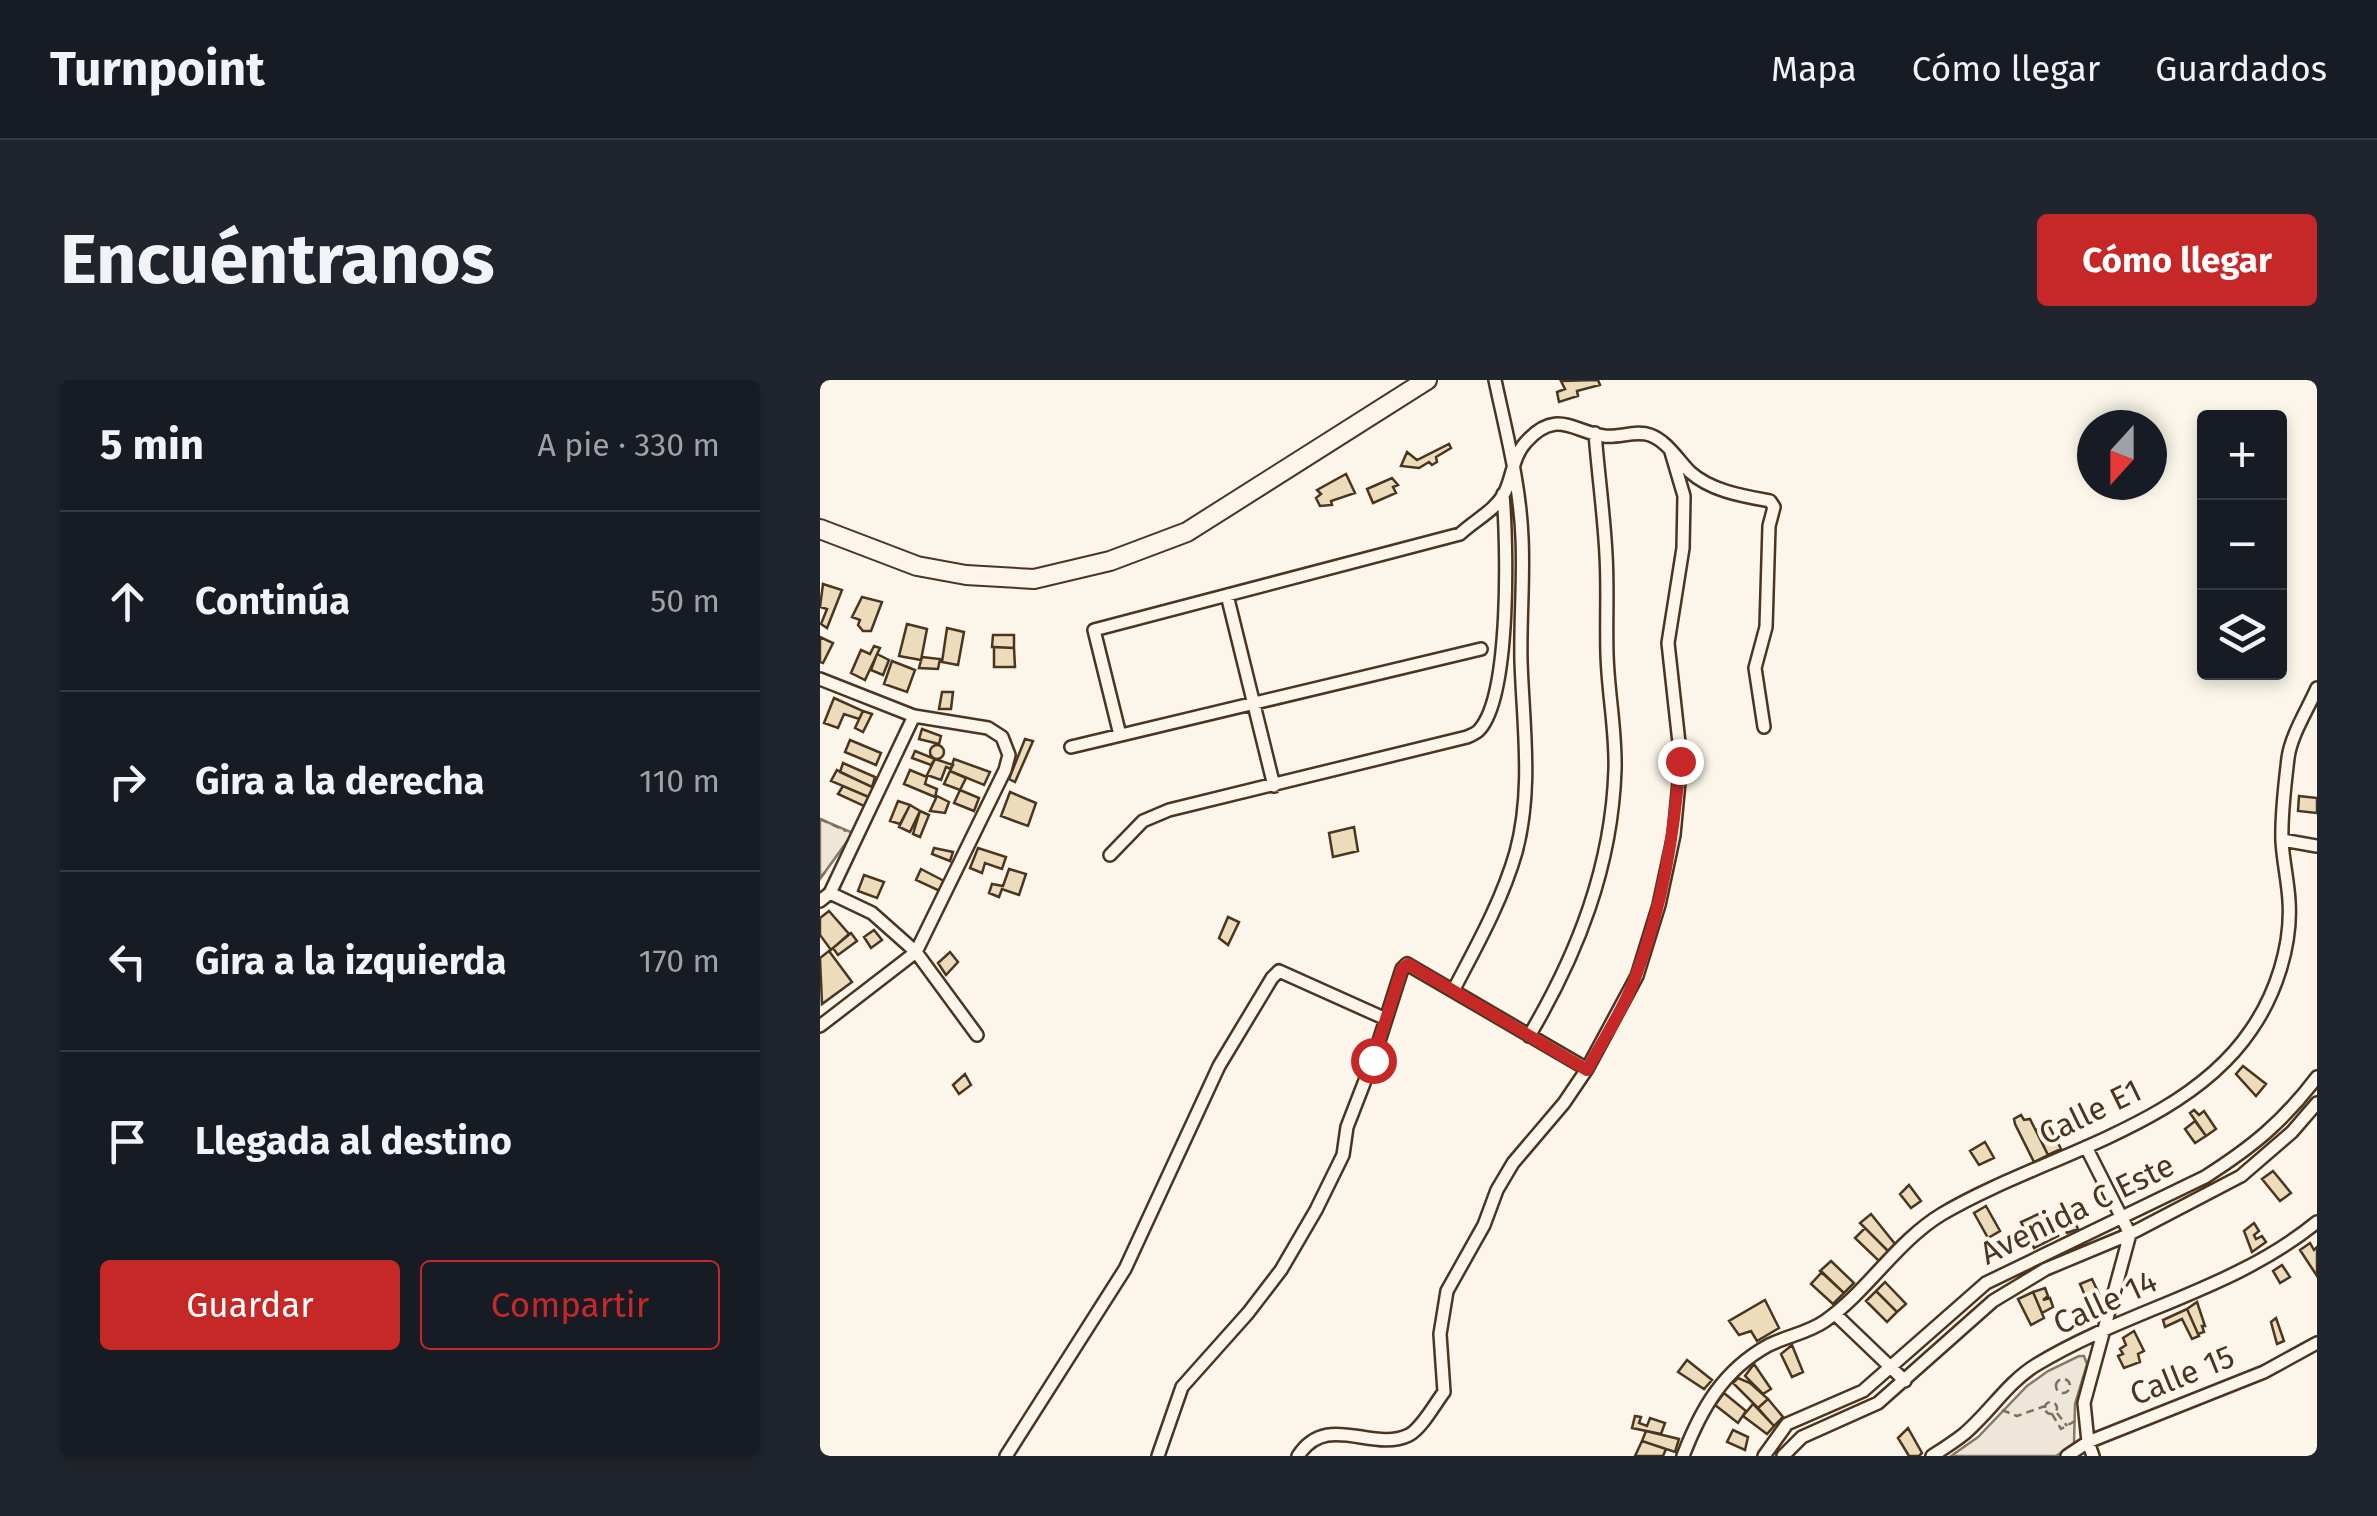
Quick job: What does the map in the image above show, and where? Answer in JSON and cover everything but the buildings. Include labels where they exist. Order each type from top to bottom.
[{"type":"main road","points":[[820,529],[917,566],[966,575],[1034,579],[1110,561],[1187,532],[1428,380]]},
{"type":"street","points":[[1453,991],[1499,897],[1516,849],[1526,786],[1522,540],[1513,463],[1495,380]]},
{"type":"street","points":[[1120,736],[1094,630],[1460,534],[1494,508],[1526,440],[1548,427],[1567,423],[1604,436],[1649,434],[1694,476],[1736,495],[1770,501],[1774,507],[1768,526],[1766,627],[1755,668],[1764,726]]},
{"type":"street","points":[[1530,1036],[1578,945],[1599,882],[1615,769],[1614,710],[1607,659],[1606,552],[1595,433]]},
{"type":"street","points":[[1298,1456],[1314,1438],[1338,1434],[1394,1440],[1412,1434],[1444,1392],[1440,1334],[1446,1291],[1484,1225],[1497,1190],[1513,1163],[1587,1070],[1637,976],[1659,905],[1674,836],[1680,761],[1668,644],[1683,548],[1684,496],[1672,452]]},
{"type":"street","points":[[1110,855],[1143,821],[1168,810],[1467,738],[1480,729],[1494,699],[1506,607],[1503,494]]},
{"type":"street","points":[[1227,595],[1274,786]]},
{"type":"street","points":[[1071,747],[1481,649]]},
{"type":"street","points":[[820,1026],[916,952],[1009,755],[1002,737],[988,728],[914,716],[821,682]]},
{"type":"street","name":"Calle E1","points":[[1684,1456],[1699,1415],[1716,1388],[1740,1364],[1770,1345],[1816,1328],[1835,1314],[1879,1268],[1939,1216],[2189,1093],[2221,1068],[2252,1030],[2273,993],[2285,950],[2290,905],[2282,840],[2289,753],[2317,688]]},
{"type":"street","points":[[914,716],[825,897],[872,914],[916,952],[977,1035]]},
{"type":"street","points":[[2282,840],[2317,846]]},
{"type":"street","points":[[1158,1456],[1182,1387],[1281,1270],[1316,1210],[1343,1155],[1346,1127],[1402,969],[1408,964],[1587,1070]]},
{"type":"street","points":[[1006,1456],[1125,1269],[1219,1066],[1272,978],[1279,971],[1386,1019]]},
{"type":"street","name":"Avenida C Este","points":[[1764,1456],[1788,1424],[1864,1391],[1986,1283],[2238,1156],[2270,1132],[2317,1077]]},
{"type":"street","points":[[1783,1456],[1802,1437],[1878,1404],[1993,1301],[2046,1270],[2130,1234],[2241,1176],[2292,1132],[2317,1103]]},
{"type":"street","points":[[2086,1146],[2130,1234],[2084,1404],[2093,1456]]},
{"type":"street","name":"Calle 14","points":[[1932,1456],[1965,1434],[2033,1367],[2107,1327],[2235,1275],[2317,1222]]},
{"type":"street","points":[[1835,1314],[1905,1381]]},
{"type":"street","name":"Calle 15","points":[[2068,1456],[2088,1442],[2264,1372],[2317,1343]]},
{"type":"path","points":[[820,819],[852,833]]},
{"type":"path","points":[[820,878],[830,866]]},
{"type":"path","points":[[2060,1393],[2054,1413],[2062,1429],[2085,1416]]},
{"type":"path","points":[[1991,1406],[2017,1416],[2050,1402],[2055,1404]]},
{"type":"path","points":[[2045,1406],[2045,1412],[2054,1413]]},
{"type":"shaded area","points":[[820,819],[853,833],[820,879]]},
{"type":"shaded area","points":[[2084,1356],[2087,1364],[2075,1404],[2074,1444],[2056,1456],[1951,1456],[1978,1437],[2027,1386]]},
{"type":"route","points":[[1373,1060],[1402,969],[1408,964],[1587,1070],[1637,976],[1659,905],[1674,836],[1680,761]]}]
